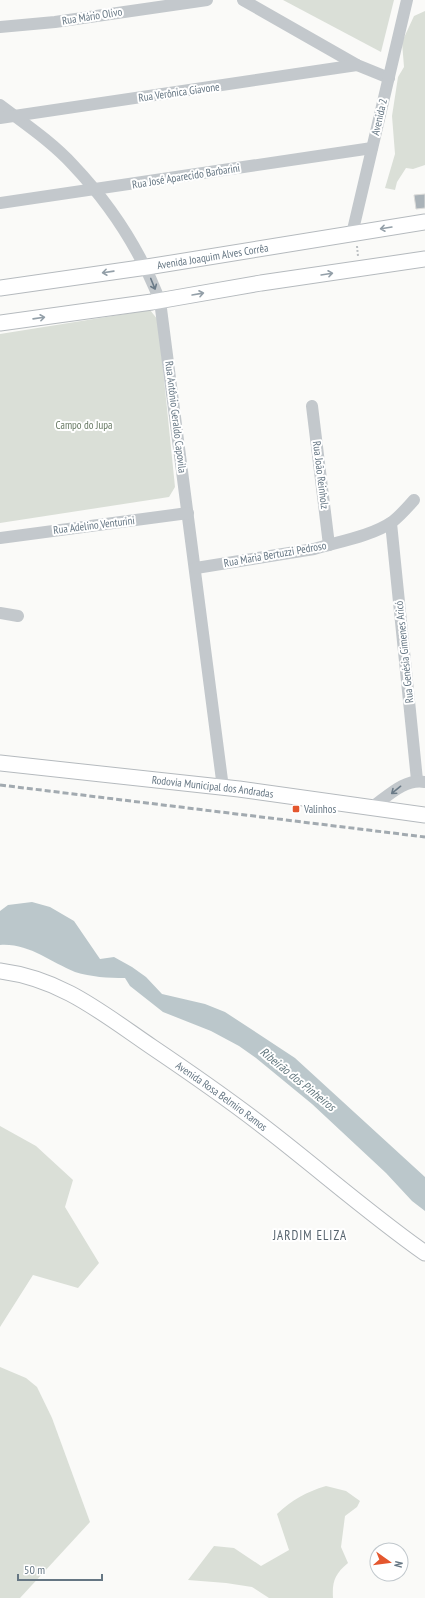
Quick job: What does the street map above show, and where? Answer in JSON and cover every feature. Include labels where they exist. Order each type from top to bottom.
[{"type":"main road","name":"Avenida Joaquim Alves Corrêa","points":[[0,288],[147,267],[425,222]]},
{"type":"main road","points":[[0,323],[160,301],[359,268],[425,259]]},
{"type":"main road","name":"Rodovia Municipal dos Andradas","points":[[0,763],[322,800],[425,815]]},
{"type":"main road","name":"Avenida Rosa Belmiro Ramos","points":[[0,971],[18,974],[52,984],[82,999],[201,1080],[268,1130],[388,1226],[425,1253]]},
{"type":"street","name":"Rua Mário Olivo","points":[[0,27],[55,22],[207,0]]},
{"type":"street","points":[[243,0],[358,65],[389,78]]},
{"type":"street","name":"Avenida 2","points":[[354,234],[372,148],[407,0]]},
{"type":"street","points":[[0,20],[21,24]]},
{"type":"street","name":"Rua Verônica Giavone","points":[[0,118],[358,65]]},
{"type":"street","name":"Rua Antônio Geraldo Capovila","points":[[0,105],[54,146],[73,164],[95,190],[147,267],[160,301],[196,568],[223,788]]},
{"type":"street","name":"Rua José Aparecido Barbarini","points":[[0,203],[372,148]]},
{"type":"street","name":"Rua João Reinholz","points":[[312,406],[329,545]]},
{"type":"street","name":"Rua Maria Bertuzzi Pedroso","points":[[196,568],[314,549],[329,545],[391,523],[414,500]]},
{"type":"street","name":"Rua Adelino Venturini","points":[[0,538],[188,513]]},
{"type":"street","name":"Rua Genésia Gimenes Aricó","points":[[391,523],[421,781]]},
{"type":"street","points":[[0,613],[18,616]]},
{"type":"street","points":[[371,808],[403,785],[421,781]]},
{"type":"path","points":[[354,234],[359,268]]},
{"type":"green space","points":[[283,0],[394,0],[381,52]]},
{"type":"green space","points":[[425,11],[425,165],[413,169],[406,168],[397,182],[395,190],[385,188],[395,154],[392,116],[398,77],[404,67],[402,42],[414,16]]},
{"type":"green space","name":"Campo do Jupa","points":[[150,310],[158,320],[175,487],[169,497],[0,523],[0,334]]},
{"type":"green space","points":[[0,1126],[36,1146],[73,1180],[65,1207],[99,1263],[78,1288],[33,1275],[0,1327]]},
{"type":"green space","points":[[0,1367],[26,1378],[37,1387],[52,1418],[90,1522],[20,1598],[0,1598]]},
{"type":"green space","points":[[326,1486],[346,1491],[360,1501],[357,1507],[345,1516],[341,1547],[348,1563],[335,1578],[333,1598],[269,1598],[252,1587],[188,1580],[214,1546],[234,1548],[261,1566],[289,1550],[277,1514],[300,1497]]},
{"type":"water","name":"Ribeirão dos Pinheiros","points":[[32,902],[50,907],[74,921],[100,959],[114,957],[132,967],[146,977],[162,994],[205,1004],[225,1012],[295,1058],[425,1177],[425,1211],[412,1201],[386,1173],[312,1104],[239,1046],[211,1031],[163,1012],[130,986],[125,978],[100,977],[81,974],[30,950],[11,945],[0,945],[0,911],[8,905]]},
{"type":"building","points":[[425,194],[425,208],[416,209],[414,195]]},
{"type":"railway","points":[[0,785],[425,837]]},
{"type":"place","name":"Valinhos","points":[[296,809]]},
{"type":"district","name":"JARDIM ELIZA","points":[[310,1235]]}]
